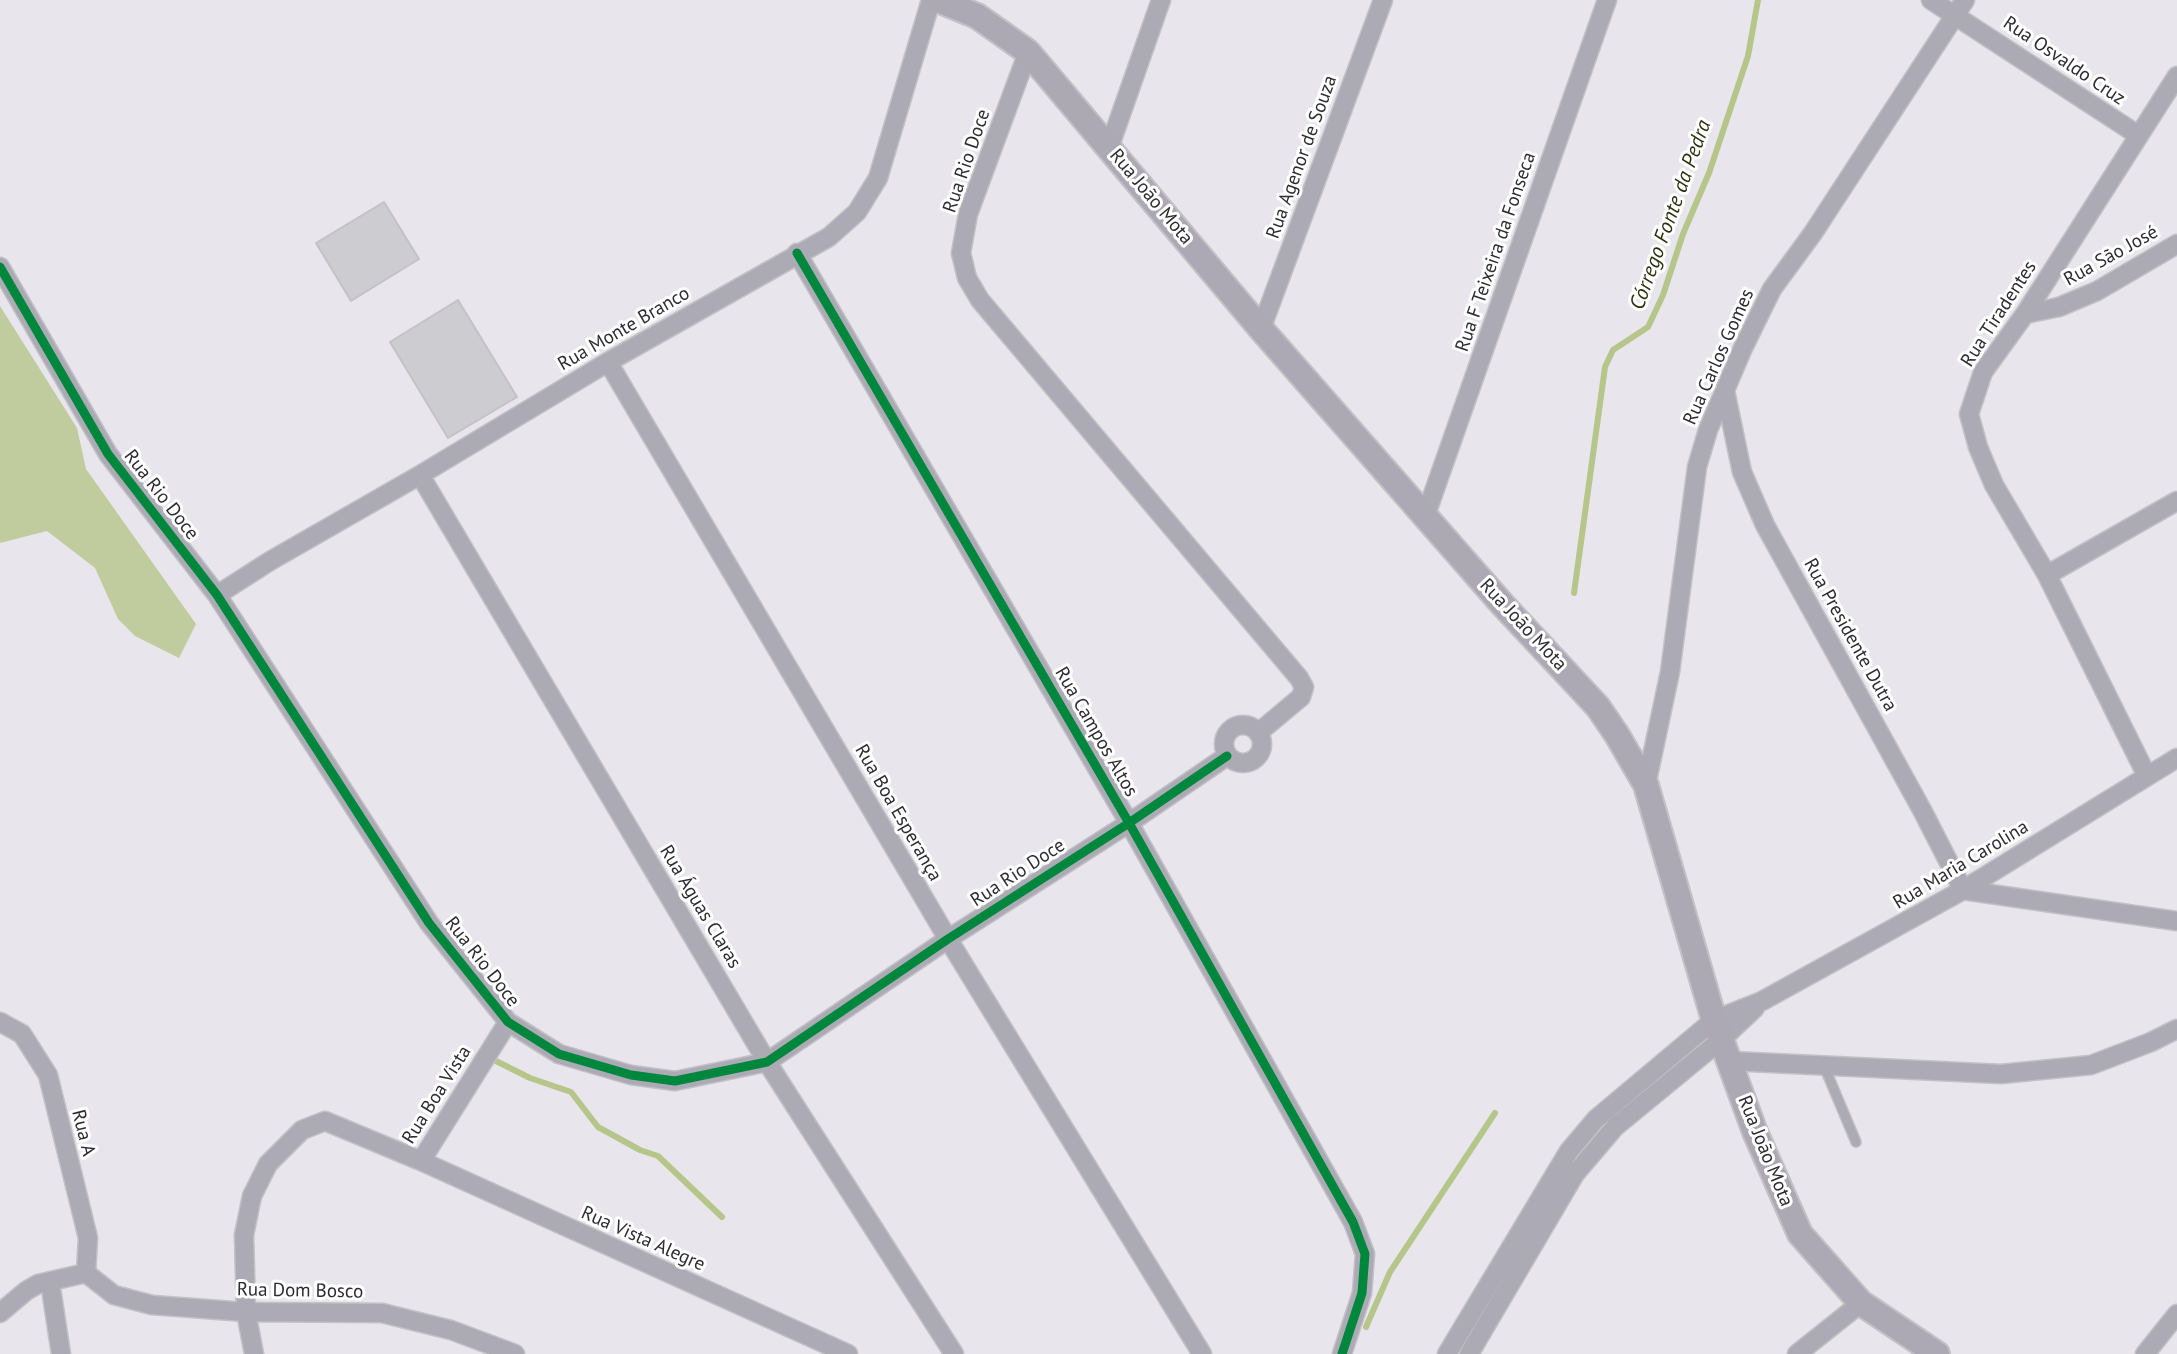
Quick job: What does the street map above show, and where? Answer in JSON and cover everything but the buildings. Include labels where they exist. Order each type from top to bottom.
[{"type":"main road","name":"Rua João Mota","points":[[938,0],[977,16],[1028,52],[1261,329],[1503,605],[1598,707],[1618,734],[1646,785],[1722,1040],[1755,1132],[1800,1234],[1861,1303],[1937,1354]]},
{"type":"street","name":"Rua Monte Branco","points":[[217,595],[608,362],[829,237],[857,212],[878,178],[931,0]]},
{"type":"street","points":[[1109,148],[1161,0]]},
{"type":"street","name":"Rua Agenor de Souza","points":[[1261,329],[1383,0]]},
{"type":"street","name":"Rua F Teixeira da Fonseca","points":[[1425,517],[1607,0]]},
{"type":"street","name":"Rua Osvaldo Cruz","points":[[1931,0],[1960,7],[2138,135]]},
{"type":"street","name":"Rua Carlos Gomes","points":[[1646,785],[1670,672],[1697,467],[1709,430],[1743,348],[1772,289],[1813,233],[1960,7]]},
{"type":"street","name":"Rua Rio Doce","points":[[1028,52],[968,214],[961,253],[967,278],[980,300],[1299,678],[1304,687],[1301,697],[1258,733]]},
{"type":"street","name":"Rua Tiradentes","points":[[2147,776],[2048,575],[1994,485],[1978,447],[1969,414],[1983,372],[2025,314],[2177,76]]},
{"type":"street","name":"Rua São José","points":[[2025,314],[2059,307],[2097,291],[2177,244]]},
{"type":"street","name":"Rua Campos Altos","points":[[797,253],[1129,823],[1353,1222],[1365,1254],[1362,1293],[1342,1354]]},
{"type":"street","name":"Rua Rio Doce","points":[[0,267],[108,454],[217,595],[429,923],[508,1022],[559,1054],[642,1077],[676,1082],[767,1062],[948,939],[1129,823],[1227,756]]},
{"type":"street","name":"Rua Boa Esperança","points":[[608,362],[948,939],[1202,1354]]},
{"type":"street","name":"Rua Presidente Dutra","points":[[1725,391],[1742,472],[1765,525],[1922,810],[1963,890]]},
{"type":"street","name":"Rua Águas Claras","points":[[420,475],[767,1062],[954,1354]]},
{"type":"street","points":[[2048,575],[2177,501]]},
{"type":"street","points":[[1245,725],[1258,733],[1262,747],[1254,760],[1240,763],[1227,756],[1223,741],[1231,729],[1245,725]]},
{"type":"street","name":"Rua Maria Carolina","points":[[1722,1040],[1762,1001],[1963,890],[2177,758]]},
{"type":"street","points":[[1963,890],[2177,921]]},
{"type":"street","name":"Rua A","points":[[0,1022],[22,1034],[48,1075],[88,1238],[86,1273]]},
{"type":"street","name":"Rua Boa Vista","points":[[254,1354],[246,1312],[244,1235],[252,1196],[268,1164],[302,1130],[325,1121],[421,1161],[508,1022]]},
{"type":"street","points":[[1447,1354],[1569,1151],[1596,1118],[1722,1040],[1824,1066],[2001,1074],[2091,1065],[2177,1029]]},
{"type":"street","points":[[1469,1354],[1575,1174],[1615,1127],[1722,1040]]},
{"type":"street","name":"Rua Vista Alegre","points":[[421,1161],[848,1354]]},
{"type":"street","points":[[0,1313],[38,1284],[86,1273]]},
{"type":"street","name":"Rua Dom Bosco","points":[[86,1273],[114,1294],[152,1305],[246,1312],[382,1312],[451,1330],[515,1354]]},
{"type":"street","points":[[50,1282],[61,1354]]},
{"type":"street","points":[[1797,1354],[1861,1303]]},
{"type":"street","points":[[2146,1354],[2177,1314]]},
{"type":"lane","points":[[1824,1066],[1856,1142]]},
{"type":"green space","points":[[0,306],[77,428],[86,469],[196,624],[179,658],[135,636],[118,619],[95,568],[47,531],[0,543]]},
{"type":"waterway","name":"Córrego Fonte da Pedra","points":[[1574,593],[1605,367],[1613,350],[1648,327],[1663,295],[1683,234],[1709,173],[1748,56],[1758,0]]},
{"type":"waterway","points":[[490,1058],[530,1078],[571,1092],[598,1127],[640,1150],[658,1156],[722,1217]]},
{"type":"waterway","name":"Córrego Fonte da Pedra","points":[[1366,1327],[1390,1272],[1495,1113]]},
{"type":"cycle path","points":[[797,253],[1129,823],[1353,1222],[1365,1254],[1362,1293],[1342,1354]]},
{"type":"cycle path","points":[[0,267],[108,454],[217,595],[429,923],[508,1022],[559,1054],[631,1075],[675,1081],[767,1062],[948,939],[1129,823],[1227,756]]}]
